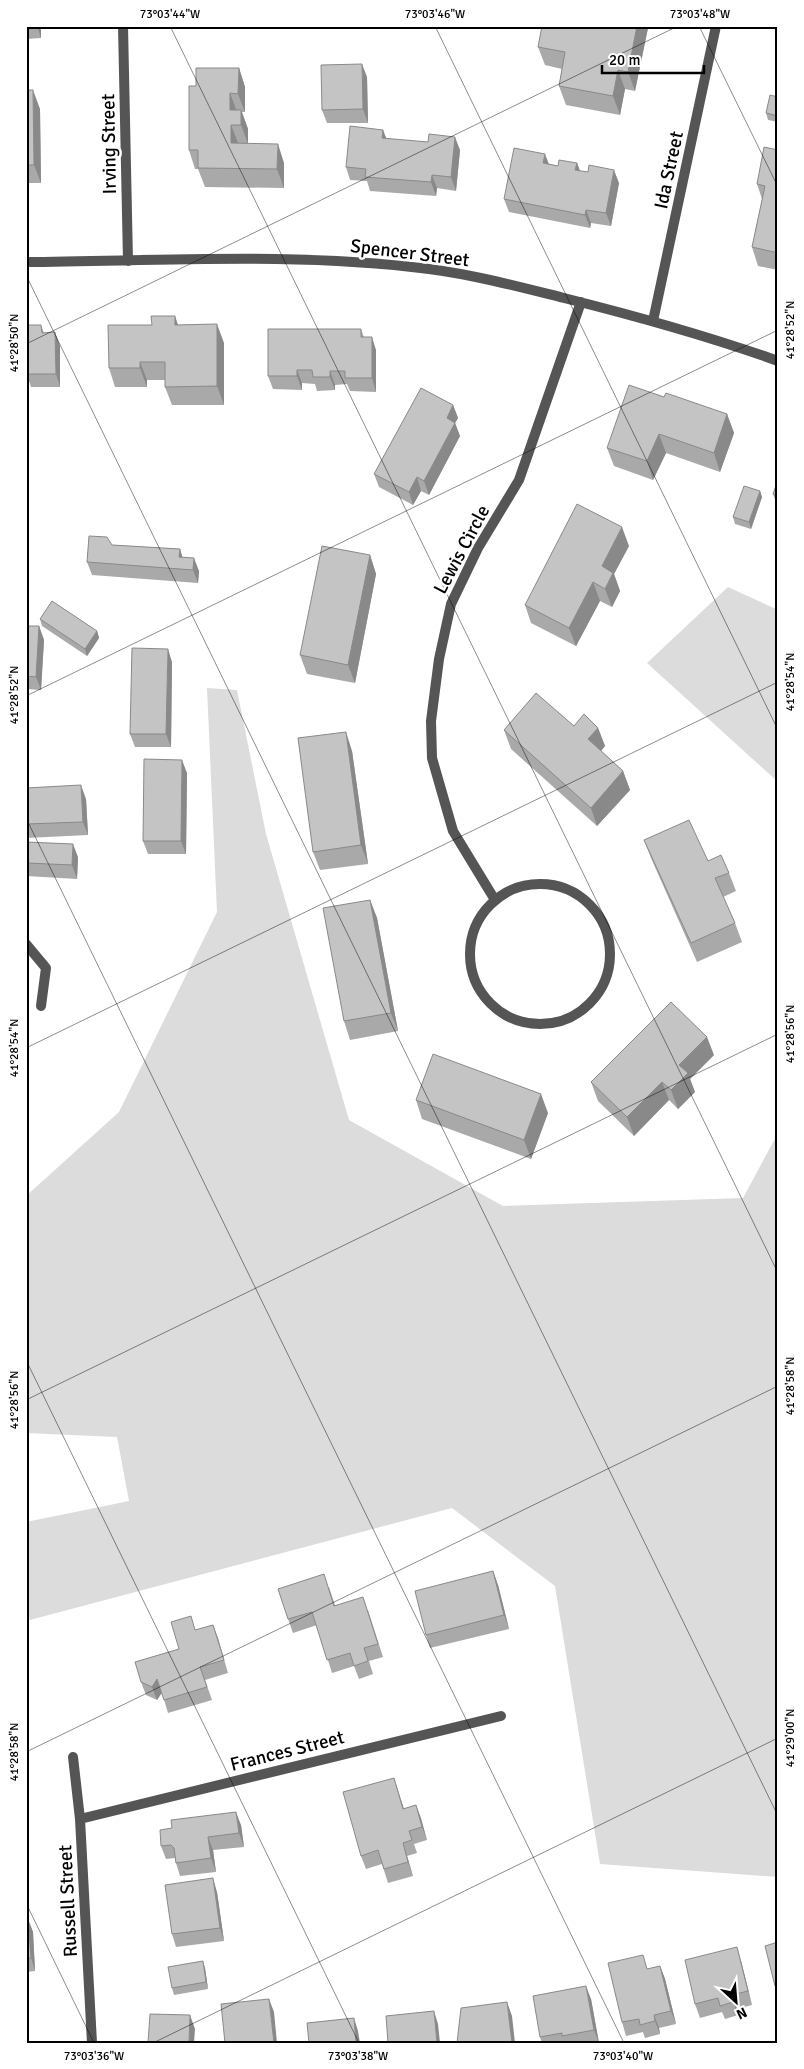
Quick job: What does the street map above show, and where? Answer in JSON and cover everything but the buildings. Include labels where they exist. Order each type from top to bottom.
[{"type":"street","name":"Irving Street","points":[[123,26],[128,261]]},
{"type":"street","name":"Ida Street","points":[[653,321],[716,26]]},
{"type":"street","name":"Spencer Street","points":[[26,262],[329,261],[421,268],[501,282],[581,302],[653,321],[778,361]]},
{"type":"street","name":"Lewis Circle","points":[[494,900],[452,831],[432,758],[431,721],[439,660],[451,604],[478,548],[519,480],[581,302]]},
{"type":"street","points":[[534,884],[555,885],[575,893],[592,906],[606,930],[610,944],[610,966],[604,986],[591,1004],[573,1018],[551,1024],[528,1024],[506,1017],[488,1003],[476,984],[470,962],[471,939],[480,918],[494,900],[513,889],[534,884]]},
{"type":"street","points":[[26,944],[46,968],[41,1006]]},
{"type":"street","name":"Frances Street","points":[[80,1819],[502,1716]]},
{"type":"street","name":"Russell Street","points":[[73,1757],[80,1819],[92,2043]]},
{"type":"shaded area","points":[[728,587],[778,610],[778,782],[647,663]]},
{"type":"shaded area","points":[[207,688],[237,690],[266,834],[349,1120],[503,1206],[743,1198],[778,1133],[778,1877],[600,1864],[555,1586],[452,1508],[26,1621],[26,1522],[129,1501],[117,1437],[26,1433],[26,1196],[119,1112],[217,912]]}]
